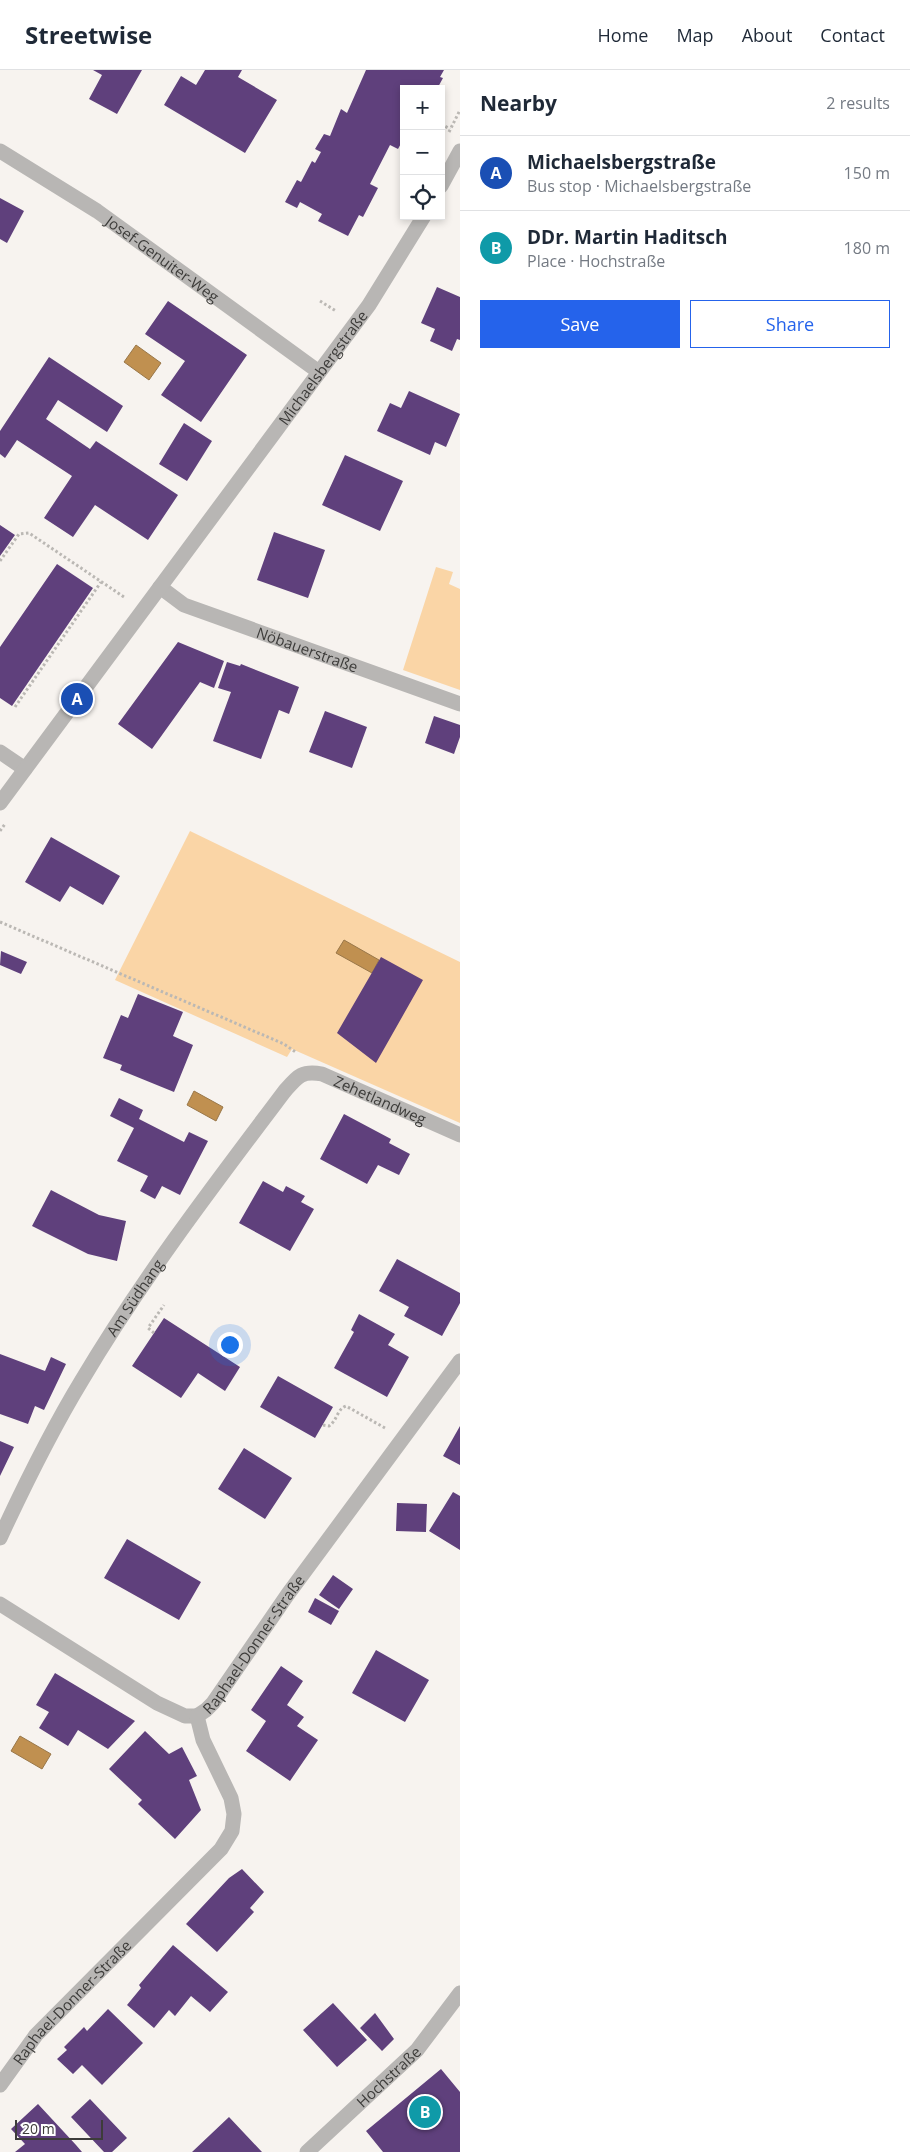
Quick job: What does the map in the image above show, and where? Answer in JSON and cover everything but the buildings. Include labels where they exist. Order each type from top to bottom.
[{"type":"street","name":"Josef-Genuiter-Weg","points":[[0,152],[97,211],[319,372]]},
{"type":"street","points":[[445,179],[459,154]]},
{"type":"street","name":"Michaelsbergstraße","points":[[0,803],[369,305],[422,220]]},
{"type":"street","name":"Nöbauerstraße","points":[[160,587],[184,605],[460,704]]},
{"type":"street","points":[[3,754],[24,769]]},
{"type":"street","name":"Zehetlandweg","points":[[301,1075],[310,1072],[322,1074],[460,1135]]},
{"type":"street","name":"Am Südhang","points":[[0,1538],[34,1466],[72,1398],[135,1295],[172,1241],[284,1092],[301,1075]]},
{"type":"street","name":"Raphael-Donner-Straße","points":[[0,2085],[36,2035],[221,1849],[232,1831],[234,1814],[230,1798],[203,1740],[197,1716],[213,1703],[288,1594],[460,1361]]},
{"type":"street","points":[[0,1604],[157,1703],[185,1716],[197,1716]]},
{"type":"street","name":"Hochstraße","points":[[307,2152],[417,2050],[460,1992]]},
{"type":"path","points":[[445,126],[450,129]]},
{"type":"path","points":[[320,301],[338,313]]},
{"type":"path","points":[[0,561],[19,534],[29,533],[125,598]]},
{"type":"path","points":[[15,707],[101,582]]},
{"type":"path","points":[[0,922],[284,1044],[301,1056],[301,1075]]},
{"type":"path","points":[[154,1332],[148,1328],[164,1305]]},
{"type":"path","points":[[323,1425],[329,1426],[333,1424],[341,1408],[346,1406],[403,1438]]},
{"type":"shaded area","points":[[136,345],[161,363],[149,380],[124,362]]},
{"type":"shaded area","points":[[436,567],[453,572],[449,584],[460,589],[460,690],[403,670]]},
{"type":"shaded area","points":[[190,831],[460,962],[460,1123],[292,1049],[287,1057],[115,980]]},
{"type":"shaded area","points":[[344,940],[379,960],[372,973],[336,953]]},
{"type":"shaded area","points":[[194,1091],[223,1107],[216,1121],[187,1105]]},
{"type":"shaded area","points":[[20,1736],[51,1754],[42,1769],[11,1751]]},
{"type":"place","name":"Michaelsbergstraße","points":[[77,699]]},
{"type":"place","name":"DDr. Martin Haditsch","points":[[425,2112]]}]
